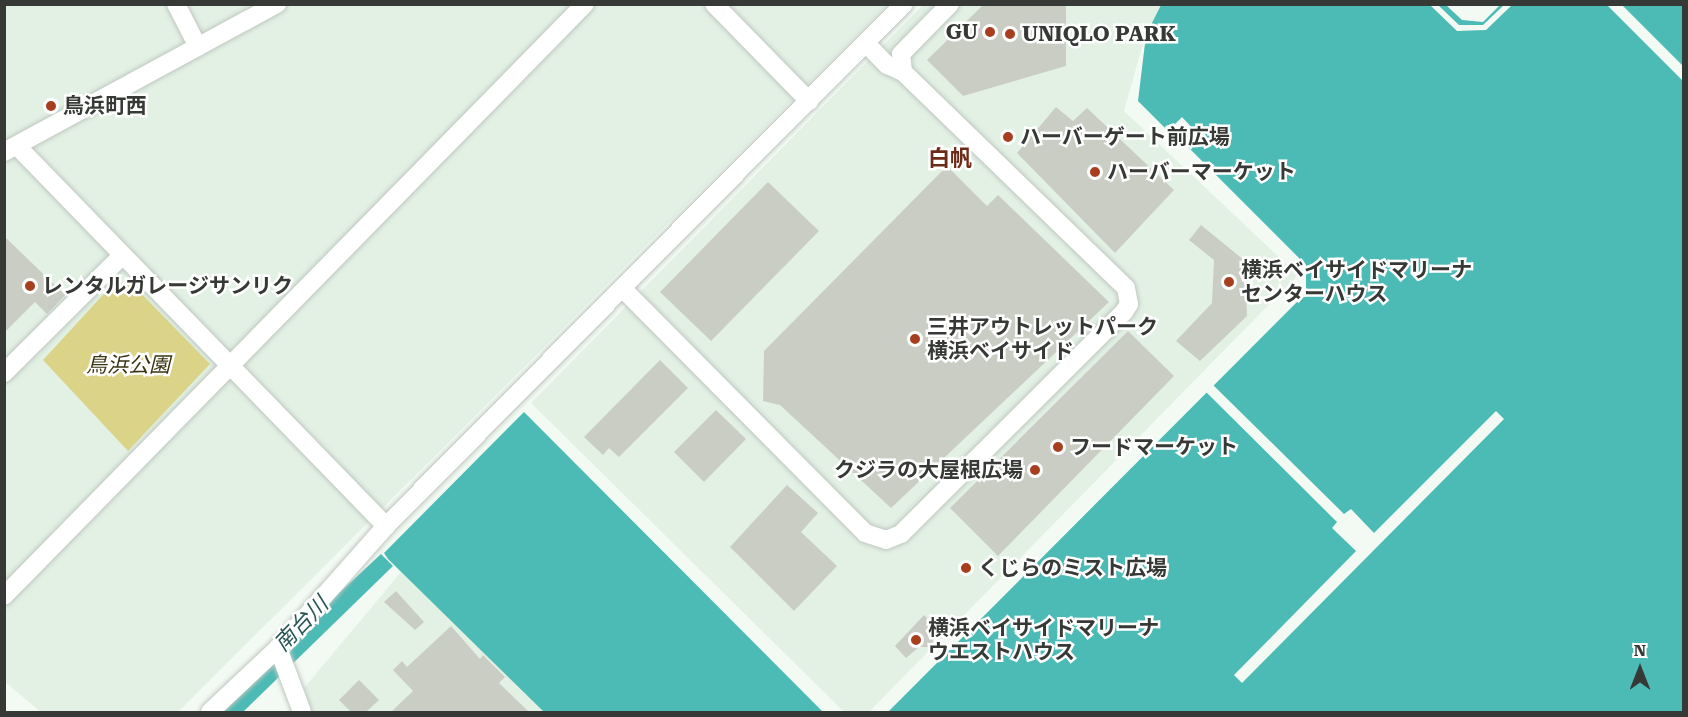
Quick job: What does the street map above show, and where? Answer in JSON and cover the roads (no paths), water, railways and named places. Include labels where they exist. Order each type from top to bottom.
[{"type":"street","points":[[176,4],[198,47]]},
{"type":"street","points":[[277,4],[11,149],[120,256],[386,526]]},
{"type":"street","points":[[4,596],[585,4]]},
{"type":"street","points":[[714,4],[809,100]]},
{"type":"street","points":[[210,712],[278,648],[386,526],[904,4]]},
{"type":"street","points":[[903,72],[901,54],[950,4]]},
{"type":"street","points":[[623,289],[866,533],[886,540],[901,534],[1129,304],[1126,288],[903,72],[887,65],[866,43]]},
{"type":"street","points":[[4,373],[120,256]]},
{"type":"street","points":[[278,648],[302,712]]},
{"type":"water","points":[[1161,5],[1446,5],[1462,20],[1483,22],[1500,5],[1683,5],[1683,712],[888,712],[1306,293],[1306,265],[1185,144],[1196,132],[1182,117],[1168,131],[1138,101],[1146,35]]},
{"type":"water","points":[[524,412],[823,712],[544,712],[388,559],[384,553]]},
{"type":"water","points":[[381,554],[393,566],[243,712],[211,712]]},
{"type":"place","name":"GU","points":[[990,32]]},
{"type":"place","name":"UNIQLO PARK","points":[[1010,34]]},
{"type":"place","name":"鳥浜町西","points":[[51,106]]},
{"type":"place","name":"ハーバーゲート前広場","points":[[1008,137]]},
{"type":"place","name":"ハーバーマーケット","points":[[1095,172]]},
{"type":"place","name":"横浜ベイサイドマリーナ センターハウス","points":[[1229,282]]},
{"type":"place","name":"レンタルガレージサンリク","points":[[30,286]]},
{"type":"place","name":"三井アウトレットパーク 横浜ベイサイド","points":[[915,339]]},
{"type":"place","name":"フードマーケット","points":[[1058,447]]},
{"type":"place","name":"クジラの大屋根広場","points":[[1035,470]]},
{"type":"place","name":"くじらのミスト広場","points":[[966,568]]},
{"type":"place","name":"横浜ベイサイドマリーナ ウエストハウス","points":[[916,640]]},
{"type":"district","name":"白帆","points":[[950,159]]},
{"type":"park label","name":"鳥浜公園","points":[[128,365]]},
{"type":"water label","name":"南台川","points":[[301,624]]}]
